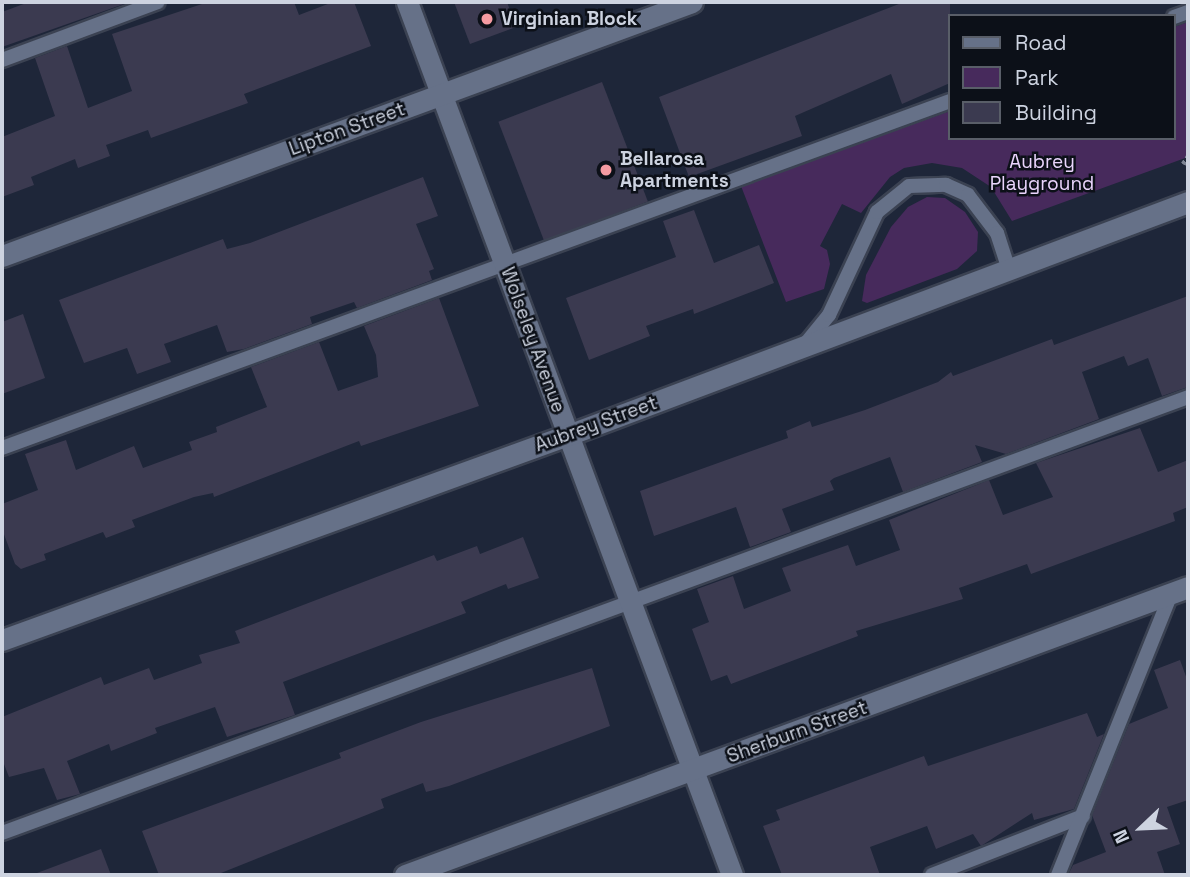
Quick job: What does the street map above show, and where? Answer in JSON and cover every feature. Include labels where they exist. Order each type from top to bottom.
[{"type":"street","name":"Wolseley Avenue","points":[[407,2],[732,875]]},
{"type":"street","name":"Lipton Street","points":[[2,256],[692,2]]},
{"type":"street","name":"Aubrey Street","points":[[2,640],[568,435],[1188,202]]},
{"type":"street","name":"Sherburn Street","points":[[405,875],[1180,591]]},
{"type":"lane","points":[[2,60],[158,2]]},
{"type":"lane","points":[[2,448],[506,266],[948,102]]},
{"type":"lane","points":[[797,350],[817,334],[829,316],[877,212],[909,186],[946,185],[968,195],[997,233],[1009,269]]},
{"type":"lane","points":[[2,833],[1188,397]]},
{"type":"lane","points":[[1058,875],[1180,591]]},
{"type":"lane","points":[[932,875],[1083,816]]},
{"type":"path","points":[[1183,164],[1188,156]]},
{"type":"green space","name":"Aubrey Playground","points":[[1188,22],[1188,157],[1012,221],[991,187],[962,168],[932,163],[904,168],[890,177],[861,213],[842,204],[820,246],[827,250],[830,264],[824,289],[786,302],[741,186],[948,112],[948,140],[1176,140],[1176,26]]},
{"type":"green space","points":[[927,197],[945,198],[965,212],[978,232],[977,251],[957,269],[867,303],[862,301],[866,275],[891,227],[908,207]]},
{"type":"building","points":[[29,2],[124,4],[2,47],[2,12]]},
{"type":"building","points":[[208,2],[294,2],[299,15],[333,2],[354,2],[371,46],[244,94],[248,103],[151,138],[148,130],[106,145],[110,156],[78,168],[75,159],[31,177],[34,185],[2,197],[2,137],[55,116],[35,58],[67,46],[88,108],[132,91],[112,34]]},
{"type":"building","name":"Virginian Block","points":[[454,2],[507,2],[516,27],[470,44]]},
{"type":"building","points":[[904,2],[950,2],[948,84],[902,104],[891,74],[795,116],[802,136],[689,177],[659,97]]},
{"type":"building","name":"Bellarosa Apartments","points":[[602,82],[648,201],[544,241],[498,122]]},
{"type":"building","points":[[423,177],[438,216],[416,224],[434,269],[429,271],[432,280],[357,308],[354,302],[310,317],[312,324],[244,349],[227,352],[217,325],[164,344],[171,362],[137,374],[127,348],[84,363],[59,300],[223,239],[227,249],[250,243]]},
{"type":"building","points":[[694,210],[714,263],[759,245],[774,283],[694,314],[693,309],[646,326],[650,336],[589,360],[566,298],[676,257],[663,221]]},
{"type":"building","points":[[1188,296],[1188,387],[1162,396],[1148,358],[1128,366],[1124,356],[1082,372],[1099,419],[1006,454],[975,445],[982,462],[903,492],[890,457],[834,478],[830,481],[834,490],[782,509],[791,532],[750,547],[736,507],[654,536],[640,491],[788,438],[786,431],[810,421],[812,427],[865,410],[938,382],[951,372],[953,376],[1052,339],[1054,345]]},
{"type":"building","points":[[439,298],[479,406],[361,446],[359,441],[214,497],[213,493],[194,497],[132,520],[135,527],[106,538],[103,532],[44,554],[46,560],[21,569],[15,564],[2,529],[2,504],[38,490],[25,454],[66,440],[76,470],[134,446],[143,468],[192,450],[189,442],[217,432],[216,427],[267,407],[251,367],[319,342],[338,391],[378,377],[376,355],[364,326]]},
{"type":"building","points":[[23,314],[45,378],[2,394],[2,322]]},
{"type":"building","points":[[1140,428],[1158,472],[1188,460],[1188,507],[1173,513],[1175,521],[1031,574],[1027,564],[959,588],[963,599],[856,631],[858,636],[731,684],[727,675],[711,681],[692,629],[709,622],[697,589],[733,576],[744,609],[791,591],[782,568],[848,545],[856,566],[900,550],[889,520],[989,480],[1003,515],[1053,497],[1036,463]]},
{"type":"building","points":[[523,537],[539,578],[508,589],[506,584],[461,602],[466,613],[283,682],[295,715],[227,737],[215,707],[155,728],[157,733],[111,751],[109,744],[67,761],[80,794],[57,800],[44,768],[9,777],[2,759],[2,717],[101,677],[104,685],[149,668],[154,680],[202,663],[199,655],[240,643],[235,631],[434,555],[437,561],[477,546],[480,554]]},
{"type":"building","points":[[1180,660],[1188,682],[1188,800],[1167,807],[1180,844],[1157,852],[1165,875],[1068,875],[1073,865],[1106,852],[1092,815],[1129,724],[1168,708],[1154,670]]},
{"type":"building","points":[[592,668],[610,726],[449,786],[426,792],[423,783],[381,799],[384,808],[216,875],[159,875],[142,831],[341,758],[339,753],[421,722]]},
{"type":"building","points":[[1087,713],[1097,737],[1104,734],[1074,809],[1034,820],[1032,813],[981,846],[973,834],[936,849],[927,826],[870,847],[880,875],[782,875],[763,826],[780,820],[776,810],[924,756],[928,766]]},
{"type":"building","points":[[101,849],[111,875],[37,875],[37,873]]},
{"type":"place","name":"Virginian Block","points":[[487,19]]},
{"type":"place","name":"Bellarosa Apartments","points":[[606,170]]}]
